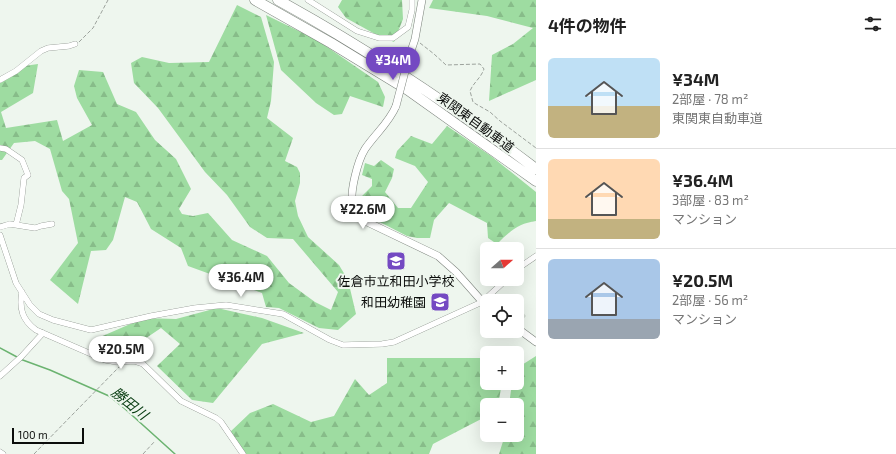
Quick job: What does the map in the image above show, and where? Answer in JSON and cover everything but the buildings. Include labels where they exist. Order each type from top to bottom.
[{"type":"highway","name":"東関東自動車道","points":[[255,0],[331,43],[408,90],[536,182]]},
{"type":"highway","name":"東関東自動車道","points":[[278,0],[374,56],[414,82],[483,129],[536,169]]},
{"type":"street","points":[[308,0],[357,31],[379,38],[393,38],[408,27],[412,10],[412,0]]},
{"type":"street","points":[[422,0],[415,39],[396,106],[392,114],[366,149],[362,158],[357,171],[352,194],[354,206],[356,212],[365,220],[438,256],[456,272],[480,299]]},
{"type":"street","points":[[0,80],[16,72],[41,51],[48,48],[75,44]]},
{"type":"street","points":[[0,148],[6,149],[22,160],[28,175],[24,178],[23,182],[21,205],[16,225]]},
{"type":"street","points":[[0,227],[10,224],[35,228],[52,224]]},
{"type":"street","points":[[0,235],[16,283],[30,305],[38,314],[53,320],[90,330],[151,316],[195,308],[226,305],[283,314],[330,340],[343,345],[382,344],[394,342],[480,306]]},
{"type":"street","points":[[524,264],[536,256]]},
{"type":"street","points":[[493,294],[501,286]]},
{"type":"street","points":[[22,292],[20,302],[21,311],[29,325],[43,333],[105,360],[124,362],[134,361],[143,364],[181,401],[216,418],[226,428],[243,454]]},
{"type":"street","points":[[0,376],[21,357],[43,333]]},
{"type":"street","points":[[524,333],[536,342]]},
{"type":"path","points":[[75,44],[82,40],[93,28],[108,0]]},
{"type":"path","points":[[415,39],[430,50],[446,65],[480,64],[484,69],[483,72],[473,84],[470,91],[473,102],[490,112],[536,148]]},
{"type":"path","points":[[34,454],[124,362]]},
{"type":"path","points":[[142,454],[155,441]]},
{"type":"green space","points":[[342,0],[402,0],[403,19],[394,42],[375,34],[346,18],[338,7]]},
{"type":"green space","points":[[433,0],[536,0],[536,80],[489,101],[492,55],[513,44],[533,28],[487,16],[429,8]]},
{"type":"green space","points":[[237,5],[261,17],[274,62],[271,101],[267,118],[293,138],[285,161],[297,167],[300,173],[300,183],[295,201],[298,216],[308,237],[339,265],[348,280],[356,314],[338,330],[319,328],[279,308],[266,307],[262,293],[188,266],[181,248],[151,229],[137,202],[125,197],[113,240],[106,250],[91,251],[78,304],[50,280],[78,243],[69,199],[62,191],[50,149],[35,141],[14,143],[2,160],[0,160],[0,80],[24,66],[38,64],[33,93],[1,112],[6,128],[57,120],[63,141],[92,125],[77,98],[74,86],[79,70],[103,72],[117,104],[136,112],[155,140],[176,159],[191,189],[179,209],[182,214],[193,216],[208,213],[232,240],[267,256],[289,283],[315,302],[331,310],[338,292],[293,239],[267,238],[250,227],[227,195],[205,172],[158,108],[134,83],[131,63],[142,57],[169,63],[209,62]]},
{"type":"green space","points":[[266,15],[317,40],[378,82],[385,97],[383,107],[350,96],[342,114],[334,115],[316,103],[281,70]]},
{"type":"green space","points":[[447,126],[491,156],[536,192],[536,221],[519,226],[499,242],[494,242],[488,238],[487,223],[449,203],[434,220],[430,238],[407,236],[372,218],[363,208],[361,197],[372,186],[372,179],[362,175],[365,163],[374,166],[381,160],[394,169],[392,178],[385,192],[398,208],[411,208],[428,182],[415,166],[395,158],[397,151],[411,136],[432,144]]},
{"type":"green space","points":[[217,308],[262,318],[304,333],[262,344],[213,403],[192,400],[157,366],[180,344],[161,328],[118,357],[98,338],[144,318],[176,319]]},
{"type":"green space","points":[[536,356],[536,454],[499,454],[503,442],[524,442],[524,398],[510,398],[511,390],[524,390],[524,364]]},
{"type":"green space","points":[[387,358],[480,358],[480,390],[501,390],[499,398],[480,398],[480,420],[433,444],[429,454],[245,454],[229,433],[250,413],[273,404],[311,422],[334,416],[355,379],[369,395],[387,383]]},
{"type":"waterway","name":"勝田川","points":[[0,348],[17,357]]},
{"type":"waterway","name":"勝田川","points":[[20,359],[50,370],[109,396],[175,454]]},
{"type":"place","name":"佐倉市立和田小学校","points":[[396,261]]},
{"type":"place","name":"和田幼稚園","points":[[440,302]]}]
